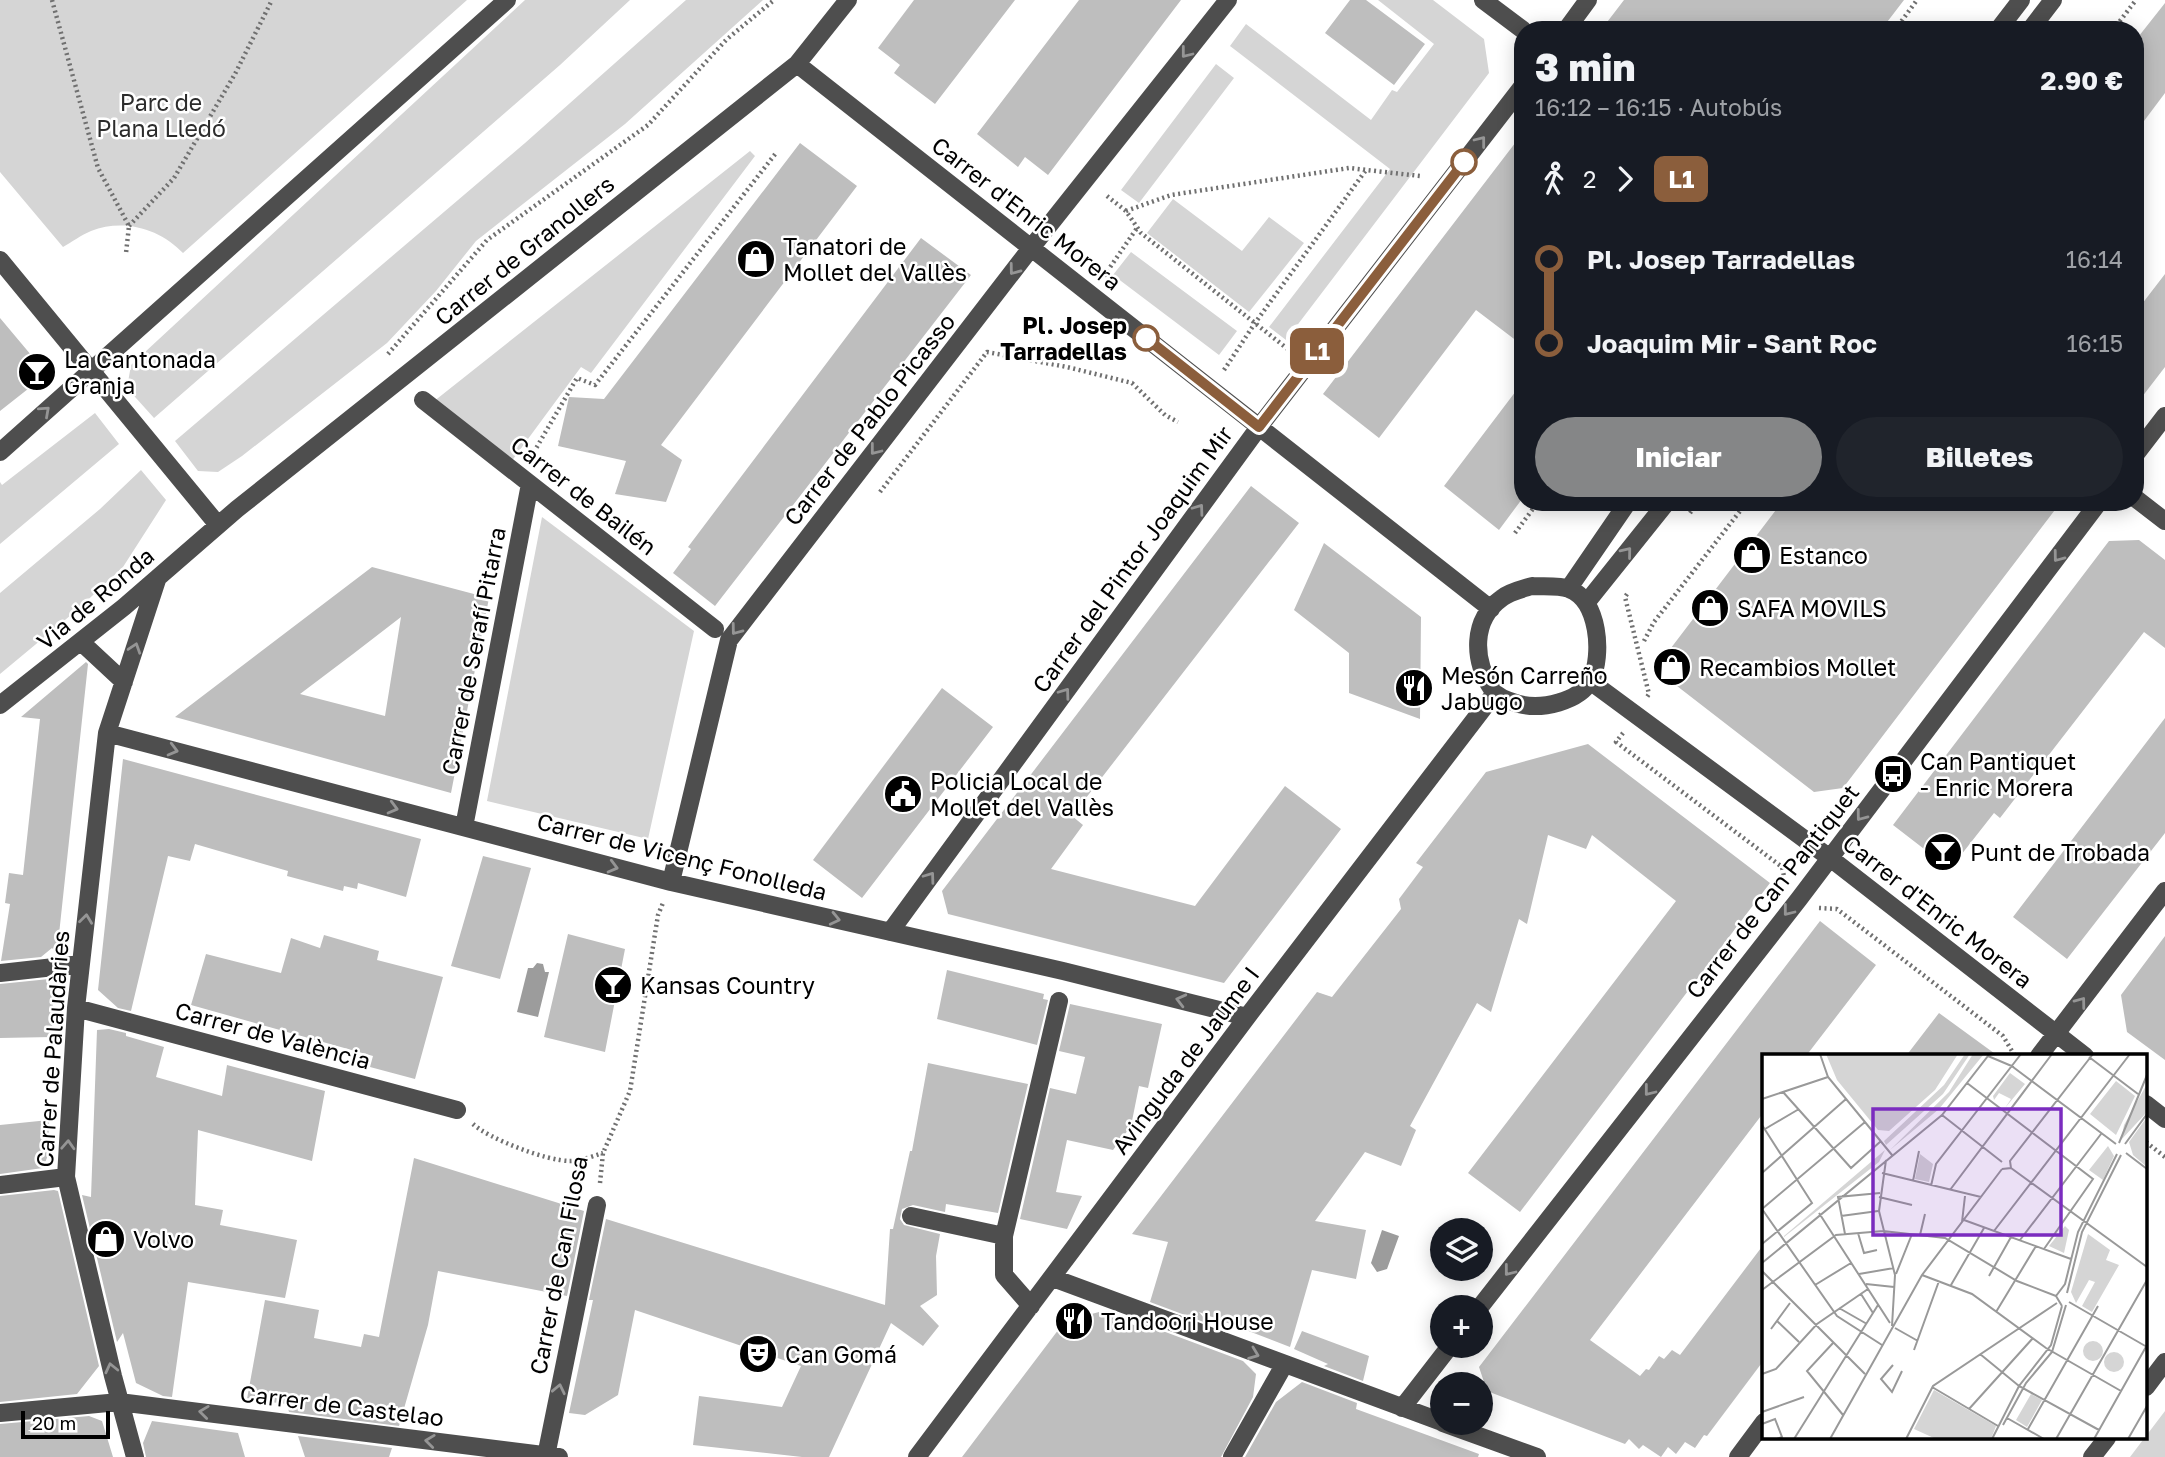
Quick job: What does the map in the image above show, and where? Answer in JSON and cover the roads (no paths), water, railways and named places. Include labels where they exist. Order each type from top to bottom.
[{"type":"street","points":[[0,452],[507,0]]},
{"type":"street","name":"Carrer de Granollers","points":[[218,525],[797,64],[848,0]]},
{"type":"street","name":"Carrer de Pablo Picasso","points":[[671,882],[729,640],[1031,248],[1228,0]]},
{"type":"street","points":[[1483,0],[1514,24]]},
{"type":"street","points":[[1573,21],[1588,0]]},
{"type":"street","points":[[2005,21],[2021,0]]},
{"type":"street","points":[[2037,21],[2053,0]]},
{"type":"street","name":"Carrer d'Enric Morera","points":[[797,64],[1490,609]]},
{"type":"street","name":"Carrer del Pintor Joaquim Mir","points":[[890,932],[1259,427],[1514,97]]},
{"type":"street","points":[[0,260],[218,525]]},
{"type":"street","name":"Carrer de Bailén","points":[[423,400],[715,629]]},
{"type":"street","points":[[2144,443],[2165,416]]},
{"type":"street","name":"Carrer de Serafí Pitarra","points":[[464,827],[525,480]]},
{"type":"street","points":[[2144,505],[2165,521]]},
{"type":"street","points":[[1569,589],[1622,511]]},
{"type":"street","points":[[1587,602],[1661,511]]},
{"type":"street","name":"Carrer de Can Pantiquet","points":[[1489,1295],[1830,858],[2092,511]]},
{"type":"street","name":"Via de Ronda","points":[[0,705],[157,580],[218,525]]},
{"type":"street","name":"Carrer de Palaudàries","points":[[135,1457],[119,1402],[66,1177],[76,1009],[107,733],[157,580]]},
{"type":"street","points":[[1532,586],[1569,589],[1587,602],[1598,635],[1599,649],[1590,681],[1570,698],[1545,707],[1531,707],[1495,694],[1479,665],[1476,645],[1485,616],[1502,597],[1532,586]]},
{"type":"street","points":[[81,642],[124,682]]},
{"type":"street","name":"Carrer d'Enric Morera","points":[[1590,681],[1830,858],[2082,1054]]},
{"type":"street","name":"Avinguda de Jaume I","points":[[917,1457],[1247,1017],[1495,694]]},
{"type":"street","name":"Carrer de Vicenç Fonolleda","points":[[107,733],[671,882],[1063,971],[1247,1017]]},
{"type":"street","points":[[2041,1054],[2165,891]]},
{"type":"street","points":[[0,973],[81,964]]},
{"type":"street","points":[[1031,1306],[1004,1275],[1004,1236],[1059,1001]]},
{"type":"street","name":"Carrer de València","points":[[76,1009],[457,1110]]},
{"type":"street","points":[[2148,1106],[2165,1119]]},
{"type":"street","points":[[0,1185],[66,1177]]},
{"type":"street","name":"Carrer de Can Filosa","points":[[552,1456],[597,1205]]},
{"type":"street","points":[[911,1216],[1004,1236]]},
{"type":"street","points":[[1053,1278],[1430,1418]]},
{"type":"street","points":[[1402,1408],[1441,1358]]},
{"type":"street","points":[[2148,1384],[2165,1362]]},
{"type":"street","points":[[1232,1457],[1284,1365]]},
{"type":"street","name":"Carrer de Castelao","points":[[0,1413],[119,1402],[454,1451],[552,1456]]},
{"type":"street","points":[[1738,1457],[1762,1425]]},
{"type":"street","points":[[1478,1435],[1537,1457]]},
{"type":"street","points":[[2092,1457],[2105,1440]]},
{"type":"place","name":"Tanatori de Mollet del Vallès","points":[[756,259]]},
{"type":"place","name":"Pl. Josep Tarradellas","points":[[1146,338]]},
{"type":"place","name":"La Cantonada Granja","points":[[37,372]]},
{"type":"place","name":"Estanco","points":[[1752,555]]},
{"type":"place","name":"SAFA MOVILS","points":[[1710,608]]},
{"type":"place","name":"Recambios Mollet","points":[[1672,667]]},
{"type":"place","name":"Mesón Carreño Jabugo","points":[[1414,688]]},
{"type":"place","name":"Can Pantiquet - Enric Morera","points":[[1893,774]]},
{"type":"place","name":"Policia Local de Mollet del Vallès","points":[[903,794]]},
{"type":"place","name":"Punt de Trobada","points":[[1943,852]]},
{"type":"place","name":"Kansas Country","points":[[613,985]]},
{"type":"place","name":"Volvo","points":[[106,1239]]},
{"type":"place","name":"Tandoori House","points":[[1074,1321]]},
{"type":"place","name":"Can Gomá","points":[[758,1354]]},
{"type":"park label","name":"Parc de Plana Lledó","points":[[161,115]]}]
